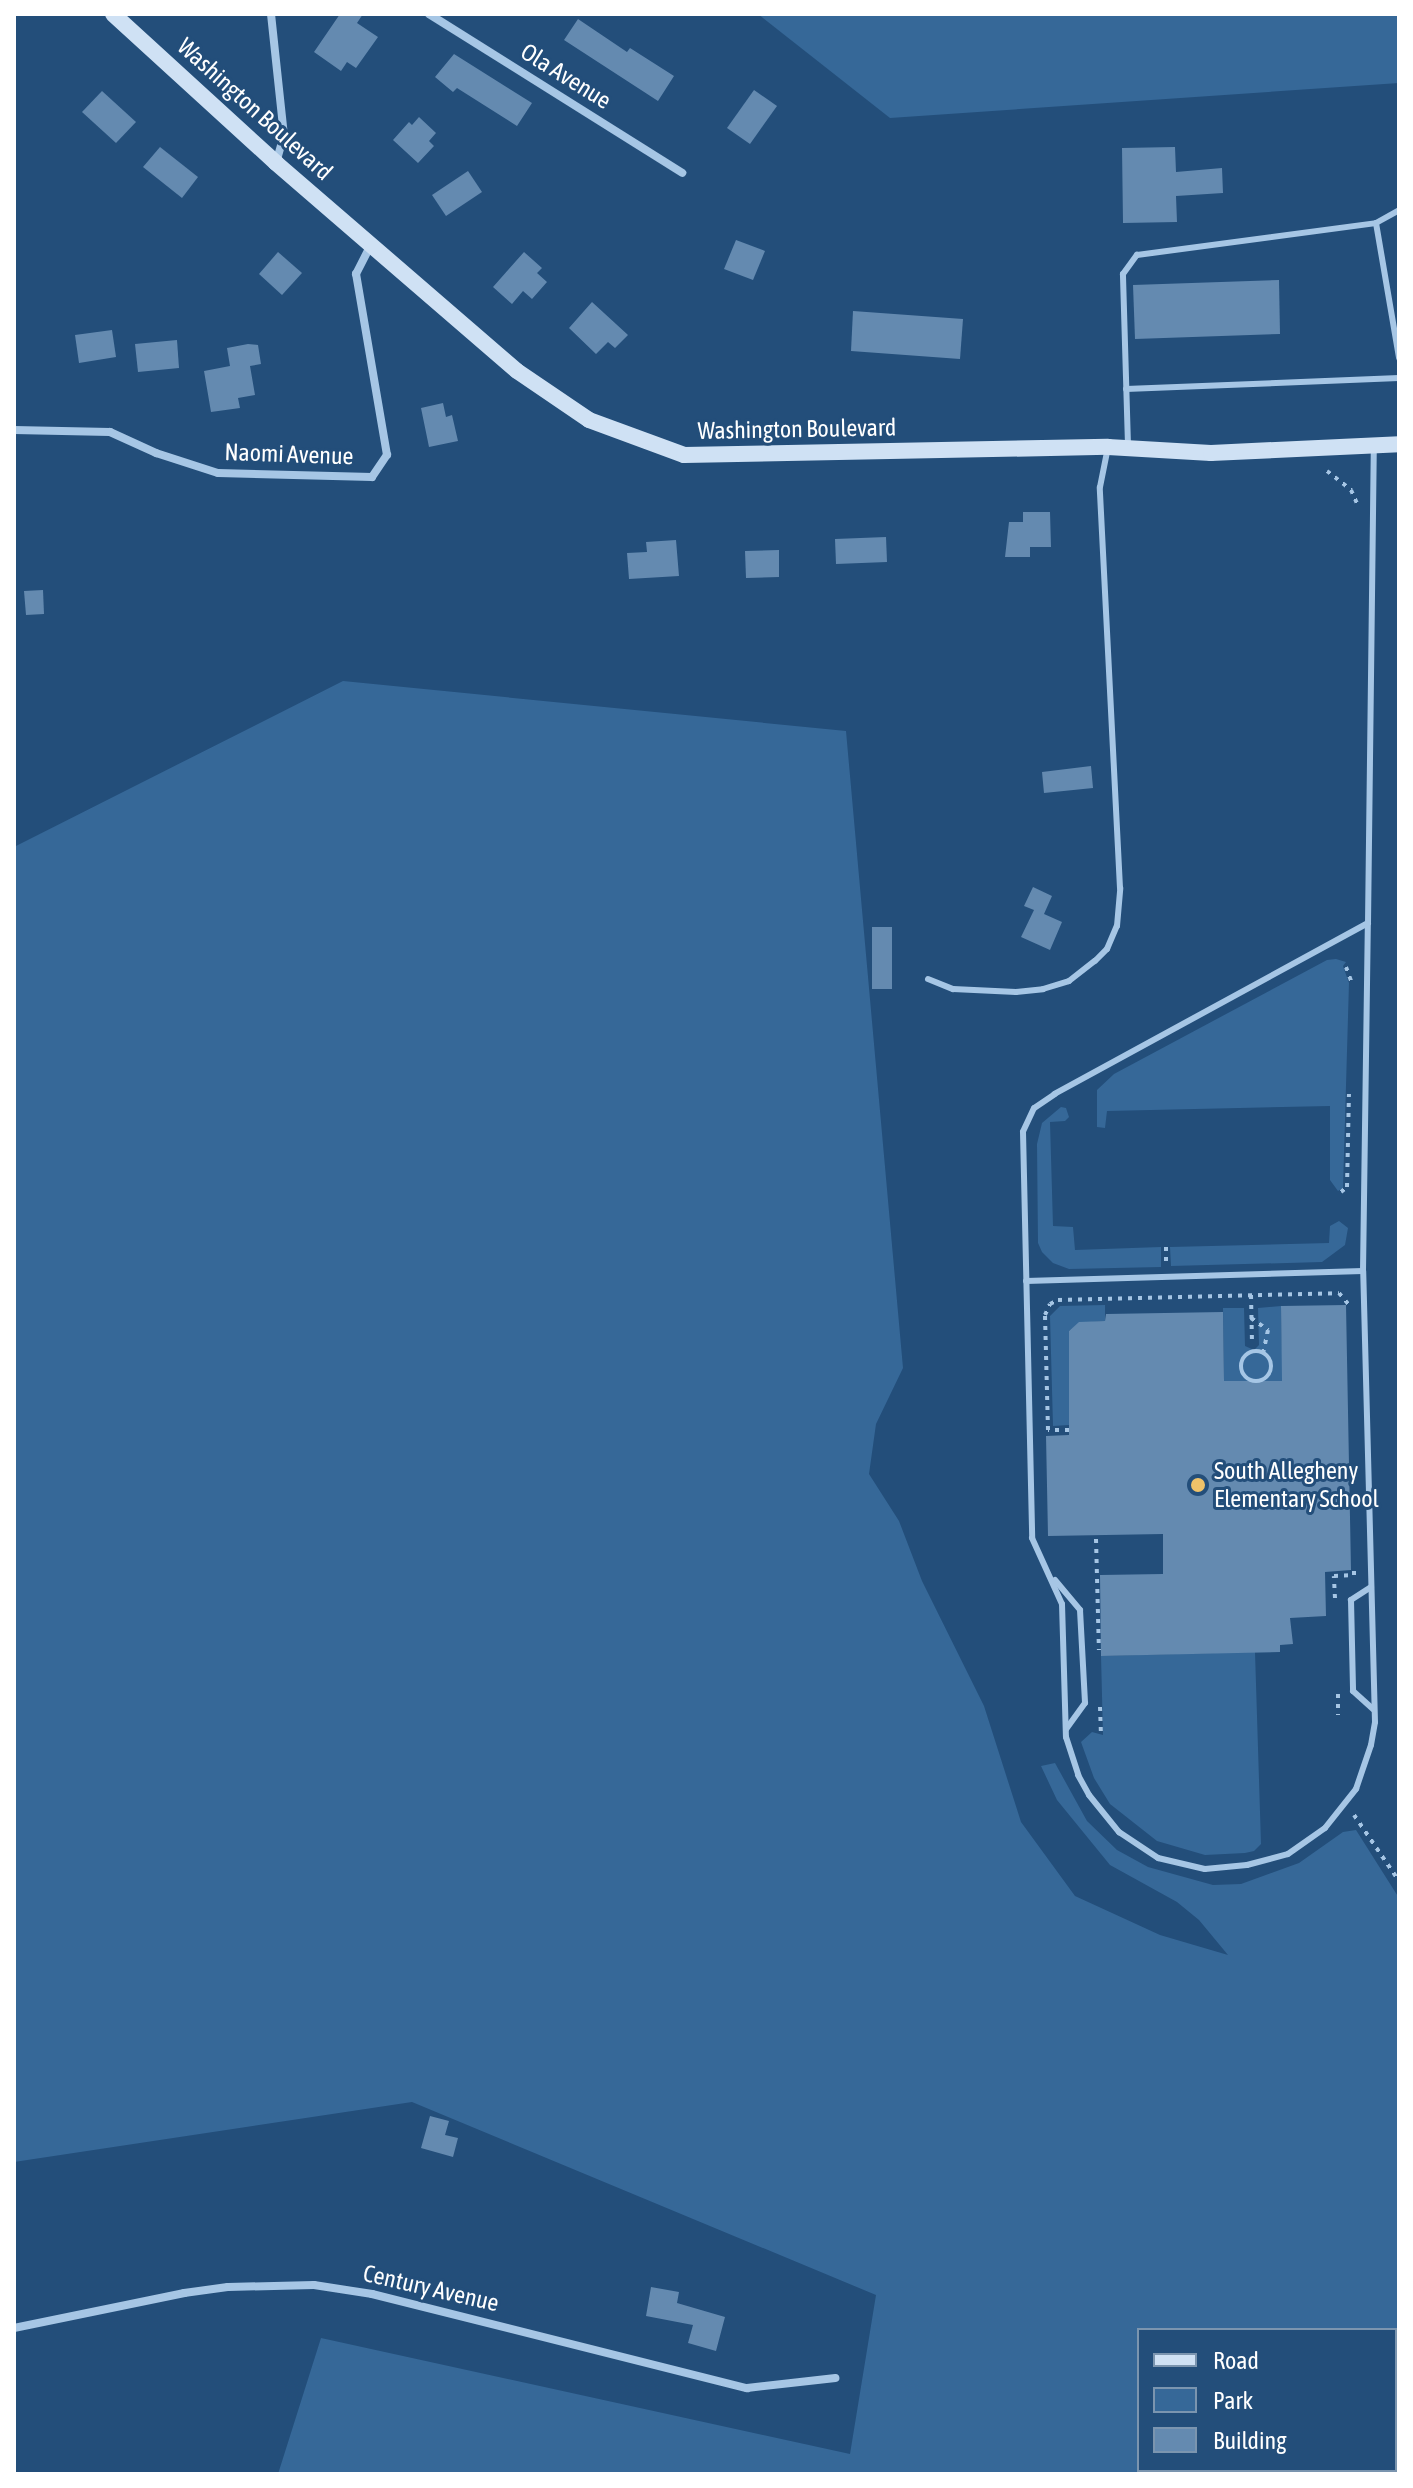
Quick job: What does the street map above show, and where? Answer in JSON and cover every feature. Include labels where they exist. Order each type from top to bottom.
[{"type":"street","name":"Washington Boulevard","points":[[113,14],[276,163],[373,243],[517,371],[589,420],[684,455],[1108,447],[1211,453],[1399,444]]},
{"type":"street","points":[[271,14],[284,135],[276,163]]},
{"type":"street","name":"Ola Avenue","points":[[429,14],[682,173]]},
{"type":"street","name":"Naomi Avenue","points":[[14,430],[110,432],[156,453],[218,473],[372,477],[387,455],[356,274],[373,243]]},
{"type":"street","name":"Century Avenue","points":[[14,2328],[184,2293],[228,2287],[314,2285],[415,2304],[747,2388],[835,2378]]},
{"type":"lane","points":[[1128,448],[1123,274],[1137,255],[1376,223],[1399,210]]},
{"type":"lane","points":[[1376,223],[1399,358]]},
{"type":"lane","points":[[1126,389],[1399,378]]},
{"type":"lane","points":[[1368,923],[1091,1072],[1034,1108],[1023,1132],[1032,1538],[1062,1604],[1066,1729],[1078,1775],[1103,1816],[1137,1845],[1158,1858],[1180,1864],[1226,1868],[1288,1854],[1325,1828],[1346,1804],[1365,1767],[1371,1745],[1374,1710],[1363,1271],[1368,923],[1374,445]]},
{"type":"lane","points":[[928,979],[953,989],[1016,992],[1043,989],[1069,981],[1095,961],[1107,949],[1117,926],[1120,888],[1100,487],[1108,447]]},
{"type":"lane","points":[[1026,1281],[1363,1271]]},
{"type":"lane","points":[[1042,1564],[1080,1610],[1085,1703],[1066,1729]]},
{"type":"lane","points":[[1371,1587],[1351,1600],[1353,1691],[1374,1710]]},
{"type":"path","points":[[1346,967],[1351,978],[1351,993]]},
{"type":"path","points":[[1341,1192],[1347,1187],[1349,1082]]},
{"type":"path","points":[[1166,1247],[1166,1265]]},
{"type":"path","points":[[1069,1430],[1048,1430],[1045,1315],[1050,1304],[1058,1300],[1339,1293],[1349,1304],[1349,1319]]},
{"type":"path","points":[[1251,1295],[1252,1342]]},
{"type":"path","points":[[1251,1318],[1268,1330],[1263,1355]]},
{"type":"path","points":[[1251,1352],[1263,1355],[1270,1359],[1271,1373],[1260,1380],[1245,1375],[1242,1359],[1251,1352]]},
{"type":"path","points":[[1096,1539],[1099,1658]]},
{"type":"path","points":[[1335,1607],[1334,1576],[1354,1575],[1354,1559]]},
{"type":"path","points":[[1337,1684],[1338,1715]]},
{"type":"path","points":[[1100,1703],[1101,1732]]},
{"type":"path","points":[[1346,1804],[1399,1881]]},
{"type":"green space","points":[[758,14],[1399,14],[1399,83],[890,118]]},
{"type":"green space","points":[[343,681],[846,731],[903,1368],[876,1424],[869,1474],[899,1521],[922,1581],[984,1706],[1021,1822],[1075,1896],[1160,1935],[1228,1955],[1199,1920],[1177,1902],[1110,1865],[1057,1800],[1041,1766],[1055,1763],[1087,1821],[1117,1850],[1148,1867],[1213,1885],[1241,1884],[1299,1863],[1343,1832],[1356,1830],[1399,1898],[1399,2474],[278,2474],[321,2338],[850,2454],[876,2295],[412,2102],[14,2162],[14,847]]},
{"type":"green space","points":[[1327,960],[1346,962],[1343,966],[1349,983],[1343,1188],[1338,1191],[1330,1180],[1330,1106],[1107,1111],[1105,1128],[1097,1127],[1097,1090],[1114,1074]]},
{"type":"green space","points":[[1061,1107],[1066,1108],[1069,1117],[1065,1121],[1050,1122],[1053,1226],[1073,1227],[1075,1250],[1161,1247],[1161,1267],[1069,1269],[1053,1263],[1042,1252],[1038,1243],[1037,1144],[1042,1123]]},
{"type":"green space","points":[[1339,1221],[1348,1228],[1345,1245],[1322,1262],[1171,1266],[1170,1247],[1329,1243],[1330,1226]]},
{"type":"green space","points":[[1105,1305],[1105,1321],[1079,1323],[1069,1331],[1069,1425],[1053,1426],[1050,1316],[1060,1306]]},
{"type":"green space","points":[[1281,1306],[1283,1396],[1224,1381],[1223,1308],[1244,1308],[1245,1346],[1254,1350],[1259,1345],[1258,1308]]},
{"type":"green space","points":[[1255,1652],[1261,1844],[1254,1851],[1245,1853],[1205,1855],[1157,1841],[1110,1804],[1094,1778],[1081,1742],[1092,1732],[1103,1735],[1101,1656]]},
{"type":"building","points":[[340,14],[363,14],[357,23],[378,37],[356,68],[347,62],[341,71],[314,52]]},
{"type":"building","points":[[578,19],[627,52],[630,48],[674,76],[658,101],[564,40]]},
{"type":"building","points":[[454,54],[532,103],[517,126],[457,88],[453,92],[435,77]]},
{"type":"building","points":[[754,90],[777,106],[750,144],[727,128]]},
{"type":"building","points":[[102,91],[136,122],[116,143],[82,112]]},
{"type":"building","points":[[419,117],[436,133],[429,141],[434,146],[418,163],[393,140],[409,122],[412,125]]},
{"type":"building","points":[[160,147],[198,177],[182,198],[143,167]]},
{"type":"building","points":[[1175,147],[1176,172],[1222,168],[1223,193],[1176,196],[1177,222],[1123,223],[1122,148]]},
{"type":"building","points":[[468,171],[482,192],[446,216],[432,195]]},
{"type":"building","points":[[736,240],[765,251],[753,280],[724,269]]},
{"type":"building","points":[[278,252],[302,273],[282,295],[259,274]]},
{"type":"building","points":[[524,252],[542,268],[537,273],[547,282],[532,299],[523,291],[512,304],[493,287]]},
{"type":"building","points":[[1279,280],[1280,334],[1135,339],[1133,285]]},
{"type":"building","points":[[592,302],[628,335],[615,348],[608,342],[596,354],[569,328]]},
{"type":"building","points":[[853,311],[963,319],[960,359],[851,351]]},
{"type":"building","points":[[112,330],[116,357],[79,363],[75,335]]},
{"type":"building","points":[[177,340],[179,368],[138,372],[135,344]]},
{"type":"building","points":[[258,345],[261,364],[250,366],[255,395],[238,398],[240,408],[211,412],[204,371],[230,366],[227,348]]},
{"type":"building","points":[[443,403],[446,417],[452,415],[458,441],[429,447],[421,408]]},
{"type":"building","points":[[1023,512],[1050,512],[1051,547],[1030,547],[1030,557],[1005,557],[1009,522],[1023,522]]},
{"type":"building","points":[[886,537],[887,562],[836,564],[835,539]]},
{"type":"building","points":[[676,540],[679,576],[629,579],[627,553],[647,552],[646,542]]},
{"type":"building","points":[[779,550],[779,577],[746,578],[745,551]]},
{"type":"building","points":[[43,590],[44,614],[26,615],[24,591]]},
{"type":"building","points":[[1091,766],[1093,788],[1044,793],[1042,772]]},
{"type":"building","points":[[1033,887],[1052,896],[1044,914],[1062,922],[1050,950],[1021,937],[1034,910],[1024,906]]},
{"type":"building","points":[[872,927],[892,927],[892,989],[872,989]]},
{"type":"building","name":"South Allegheny Elementary School","points":[[1346,1305],[1351,1570],[1325,1572],[1326,1616],[1290,1618],[1293,1644],[1280,1645],[1280,1652],[1101,1656],[1100,1575],[1163,1574],[1163,1534],[1048,1536],[1046,1436],[1069,1435],[1069,1331],[1079,1322],[1105,1321],[1106,1314],[1223,1312],[1224,1381],[1282,1381],[1281,1306]]},
{"type":"building","points":[[430,2116],[449,2121],[445,2135],[458,2138],[453,2157],[421,2148]]},
{"type":"building","points":[[651,2287],[679,2292],[677,2303],[725,2317],[716,2351],[688,2343],[693,2325],[646,2316]]},
{"type":"place","name":"South Allegheny Elementary School","points":[[1198,1485]]}]
